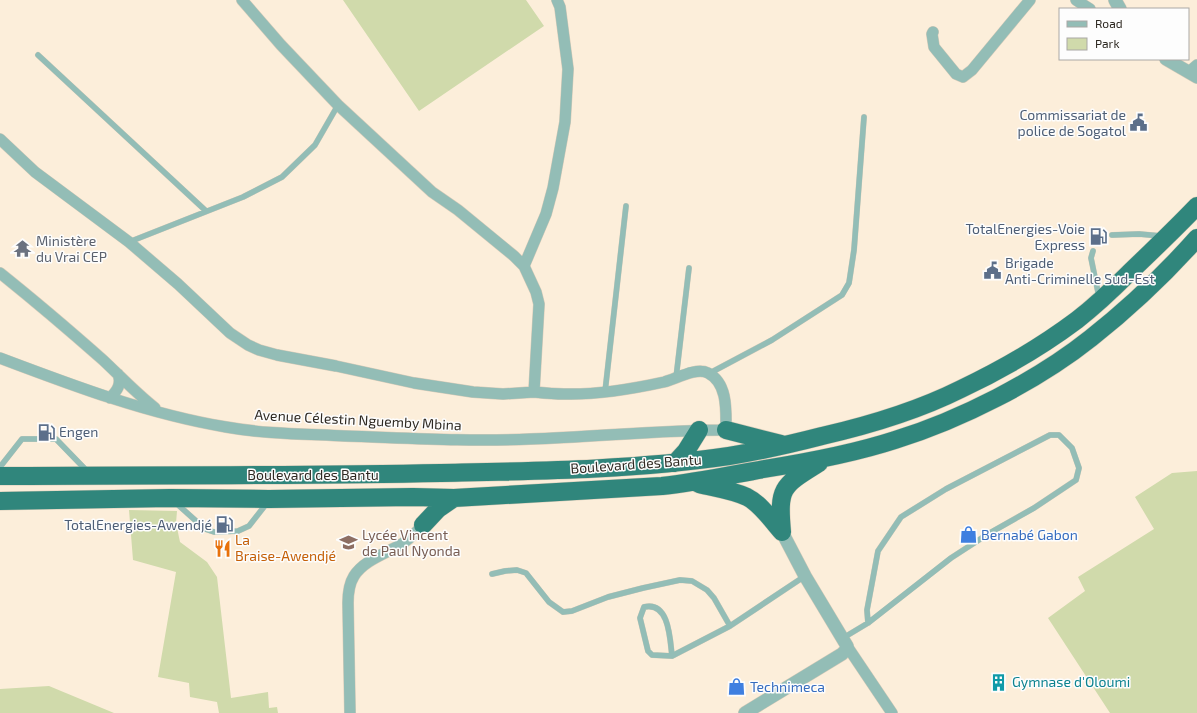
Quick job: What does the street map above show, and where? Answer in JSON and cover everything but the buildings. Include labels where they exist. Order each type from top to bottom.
[{"type":"highway","name":"Boulevard des Bantu","points":[[0,476],[334,475],[530,471],[675,462],[726,457],[785,446],[888,419],[922,407],[963,389],[1015,361],[1076,321],[1100,301],[1168,237],[1197,206]]},
{"type":"highway","name":"Boulevard des Bantu","points":[[0,501],[170,498],[454,498],[597,490],[690,482],[826,459],[895,440],[932,427],[972,410],[1026,381],[1091,339],[1154,282],[1197,238]]},
{"type":"highway","points":[[675,462],[686,451],[699,430]]},
{"type":"highway","points":[[726,430],[785,446]]},
{"type":"highway","points":[[782,532],[780,500],[783,491],[792,480],[826,459]]},
{"type":"highway","points":[[690,482],[726,490],[748,498],[782,532]]},
{"type":"highway","points":[[413,497],[417,500],[425,515],[423,525]]},
{"type":"highway","points":[[423,525],[438,509],[454,498]]},
{"type":"street","points":[[242,0],[281,45],[338,105],[432,192],[458,210],[524,266],[536,292],[539,304],[534,392]]},
{"type":"street","points":[[524,266],[546,214],[553,188],[565,122],[568,69],[560,7],[557,0]]},
{"type":"street","points":[[933,32],[934,47],[956,74],[964,77],[972,70],[1030,0]]},
{"type":"street","points":[[1076,0],[1088,8]]},
{"type":"street","points":[[1168,60],[1194,71]]},
{"type":"street","points":[[0,139],[35,172],[129,242],[178,284],[230,334],[259,350],[414,383],[458,390],[503,394],[534,392],[564,394],[605,392],[642,386],[703,370],[710,374],[722,387],[726,410],[726,430]]},
{"type":"street","points":[[0,273],[58,321],[118,374],[140,397],[161,412]]},
{"type":"street","name":"Avenue Célestin Nguemby Mbina","points":[[0,358],[110,398],[220,426],[253,431],[441,440],[529,439],[699,430],[726,430]]},
{"type":"street","points":[[110,398],[118,390],[120,379],[118,374]]},
{"type":"street","points":[[350,713],[348,589],[355,575],[360,569],[403,544],[423,525]]},
{"type":"street","points":[[782,532],[805,576],[845,642],[892,713]]},
{"type":"street","points":[[745,713],[842,654],[846,650],[845,642]]},
{"type":"lane","points":[[38,55],[206,211]]},
{"type":"lane","points":[[129,242],[243,197],[282,177],[315,145],[338,105]]},
{"type":"lane","points":[[710,374],[778,336],[842,294],[849,283],[854,250],[864,117]]},
{"type":"lane","points":[[605,392],[626,206]]},
{"type":"lane","points":[[1112,235],[1139,234],[1168,237]]},
{"type":"lane","points":[[1093,251],[1091,258],[1100,301]]},
{"type":"lane","points":[[676,378],[689,268]]},
{"type":"lane","points":[[845,642],[951,558],[988,534],[1034,508],[1076,480],[1079,468],[1072,448],[1059,435],[1050,434],[946,489],[901,517],[878,551],[867,610],[868,623]]},
{"type":"lane","points":[[0,467],[22,439],[56,439],[92,475]]},
{"type":"lane","points":[[170,498],[205,529],[214,532],[238,532],[249,526],[269,499]]},
{"type":"lane","points":[[492,574],[517,570],[526,573],[549,602],[563,612],[572,611],[608,597],[643,588],[680,580],[692,580],[707,590],[714,598],[730,626]]},
{"type":"lane","points":[[672,656],[668,623],[658,608],[651,605],[644,607],[640,618],[648,651],[652,655],[672,656],[730,626],[805,576]]},
{"type":"green space","points":[[343,0],[526,0],[544,26],[419,111]]},
{"type":"green space","points":[[1197,471],[1197,713],[1110,713],[1048,618],[1085,591],[1078,577],[1154,529],[1135,497],[1172,473]]},
{"type":"green space","points":[[129,510],[177,511],[176,523],[180,542],[207,562],[217,577],[231,698],[268,692],[269,708],[277,707],[278,713],[219,713],[217,702],[190,697],[189,683],[158,677],[176,572],[133,560]]},
{"type":"green space","points":[[49,686],[114,713],[0,713],[0,689]]},
{"type":"place","name":"Commissariat de police de Sogatol","points":[[1139,123]]},
{"type":"place","name":"TotalEnergies-Voie Express","points":[[1098,237]]},
{"type":"place","name":"Ministère du Vrai CEP","points":[[23,249]]},
{"type":"place","name":"Brigade Anti-Criminelle Sud-Est","points":[[992,271]]},
{"type":"place","name":"Engen","points":[[46,432]]},
{"type":"place","name":"TotalEnergies-Awendjé","points":[[225,525]]},
{"type":"place","name":"Bernabé Gabon","points":[[968,535]]},
{"type":"place","name":"Lycée Vincent de Paul Nyonda","points":[[349,543]]},
{"type":"place","name":"La Braise-Awendjé","points":[[222,548]]},
{"type":"place","name":"Gymnase d'Oloumi","points":[[999,682]]},
{"type":"place","name":"Technimeca","points":[[737,687]]}]
